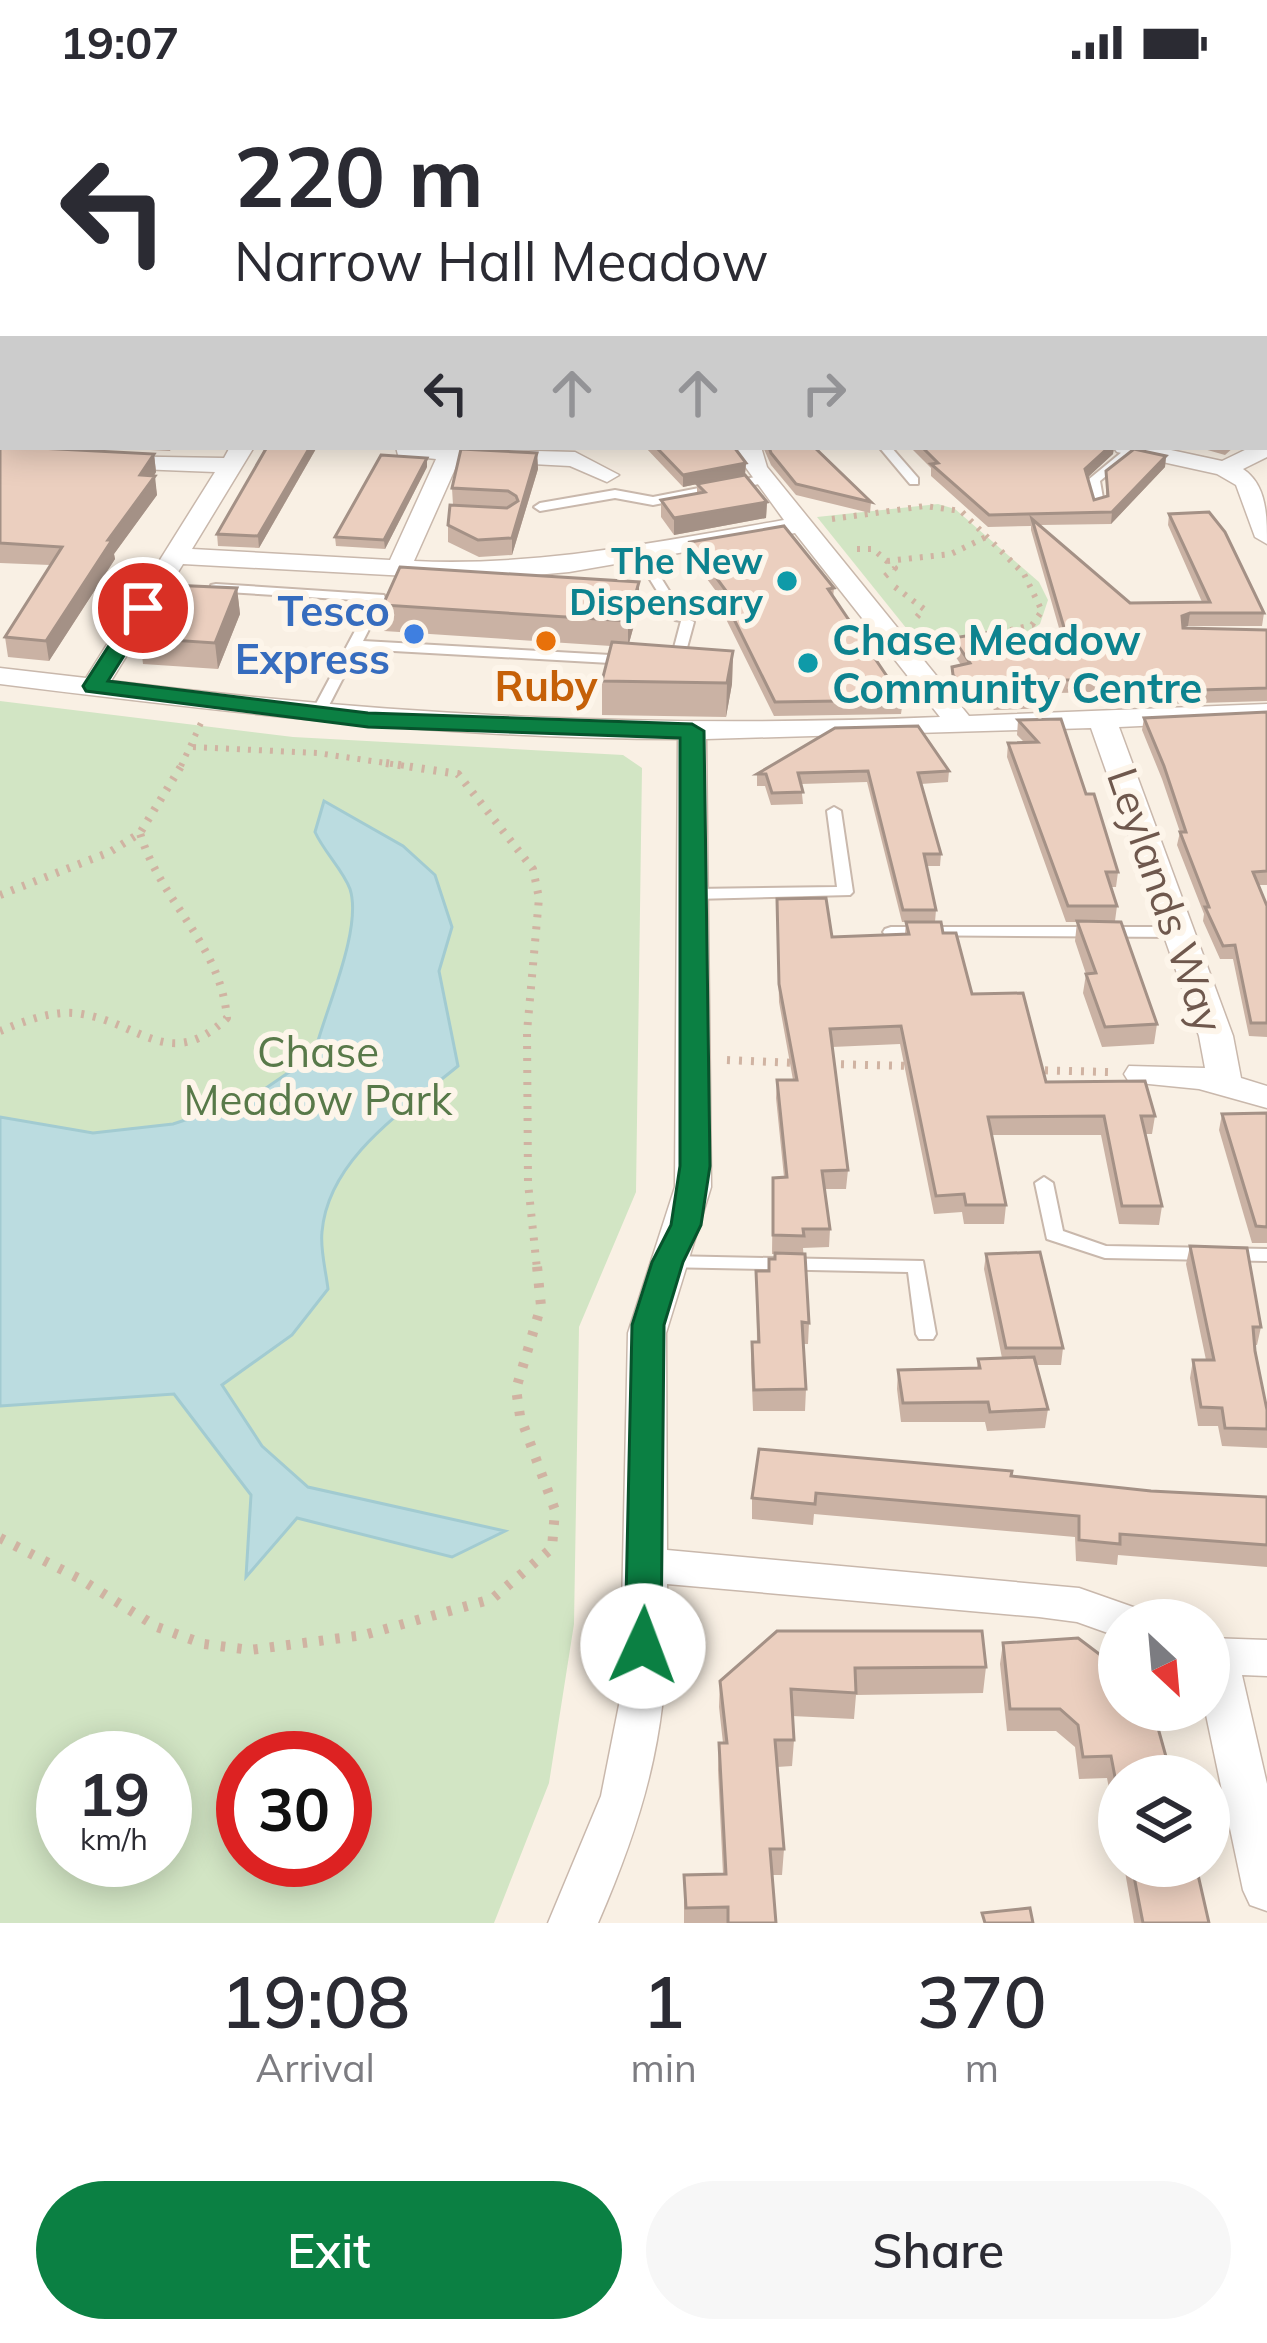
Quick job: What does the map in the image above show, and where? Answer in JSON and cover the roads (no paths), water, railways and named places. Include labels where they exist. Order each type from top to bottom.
[{"type":"street","points":[[749,450],[751,461],[961,725]]},
{"type":"street","points":[[1140,450],[1225,469],[1247,482],[1267,537]]},
{"type":"street","points":[[1225,469],[1263,450]]},
{"type":"street","points":[[406,451],[575,459],[607,476]]},
{"type":"street","points":[[398,569],[434,512],[450,453]]},
{"type":"street","points":[[89,460],[236,456]]},
{"type":"street","points":[[94,686],[236,456]]},
{"type":"street","points":[[177,556],[508,571],[802,525]]},
{"type":"street","points":[[0,676],[317,715],[520,728],[692,731],[1267,712]]},
{"type":"street","name":"Leylands Way","points":[[1102,719],[1216,1036],[1226,1083]]},
{"type":"street","points":[[573,1923],[603,1852],[634,1754],[647,1565],[646,1347],[668,1262],[686,1225],[693,1186],[692,731]]},
{"type":"street","points":[[1142,1074],[1226,1083],[1267,1097]]},
{"type":"street","points":[[647,1565],[1039,1600],[1098,1612]]},
{"type":"street","points":[[1230,1657],[1267,1658]]},
{"type":"street","points":[[1230,1730],[1267,1890]]},
{"type":"lane","points":[[888,450],[914,481]]},
{"type":"lane","points":[[1098,504],[1094,480],[1129,450]]},
{"type":"lane","points":[[540,507],[615,494],[652,501],[765,479]]},
{"type":"lane","points":[[354,645],[677,663],[683,620],[639,552]]},
{"type":"lane","points":[[197,587],[379,598],[317,715]]},
{"type":"lane","points":[[694,894],[844,892],[833,811]]},
{"type":"lane","points":[[891,932],[1179,932]]},
{"type":"lane","points":[[1044,1183],[1054,1235],[1105,1252],[1267,1255]]},
{"type":"lane","points":[[668,1262],[916,1266],[926,1334]]},
{"type":"water","points":[[324,801],[403,846],[435,875],[452,927],[439,971],[458,1066],[354,1158],[327,1205],[322,1253],[328,1289],[292,1335],[222,1385],[262,1446],[308,1487],[505,1531],[452,1557],[297,1518],[246,1577],[251,1495],[174,1394],[0,1406],[0,1117],[93,1133],[173,1124],[250,1099],[314,1055],[347,948],[353,906],[347,882],[315,832]]},
{"type":"place","name":"The New Dispensary","points":[[787,581]]},
{"type":"place","name":"Tesco Express","points":[[414,634]]},
{"type":"place","name":"Ruby","points":[[546,641]]},
{"type":"place","name":"Chase Meadow Community Centre","points":[[808,663]]},
{"type":"park label","name":"Chase Meadow Park","points":[[318,1075]]}]
